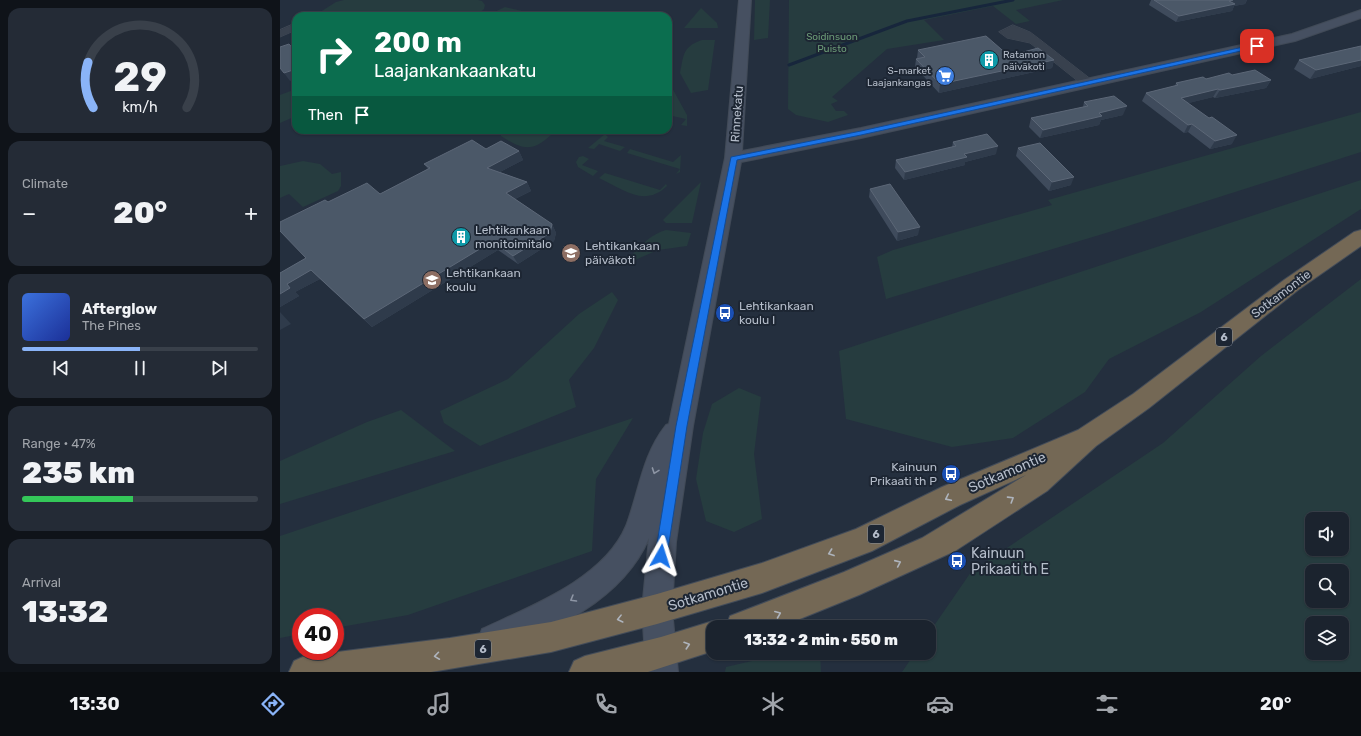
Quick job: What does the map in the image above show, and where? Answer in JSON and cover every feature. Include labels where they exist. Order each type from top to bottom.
[{"type":"highway","name":"Sotkamontie","points":[[759,620],[849,585],[932,548],[1038,482],[1087,438],[1141,401],[1291,285],[1361,237]]},
{"type":"highway","name":"Sotkamontie","points":[[305,672],[470,651],[551,637],[657,609],[762,578],[862,541],[951,496],[1018,466],[1087,438]]},
{"type":"highway","points":[[585,672],[662,663],[706,640]]},
{"type":"street","name":"Rinnekatu","points":[[662,663],[657,609],[662,542],[682,426],[733,158],[745,0]]},
{"type":"street","points":[[733,158],[854,134],[1295,38],[1318,30],[1338,20],[1361,14]]},
{"type":"street","points":[[280,34],[292,28]]},
{"type":"street","points":[[1034,40],[1088,83]]},
{"type":"street","points":[[470,651],[552,611],[586,592],[612,570],[631,545],[644,511],[654,471],[670,439],[682,426]]},
{"type":"green space","points":[[344,0],[478,0],[482,1],[485,5],[484,9],[481,12],[320,12],[336,2]]},
{"type":"green space","points":[[755,0],[770,0],[768,38],[754,40]]},
{"type":"green space","name":"Soidinsuon Puisto","points":[[789,0],[1063,0],[1016,10],[1030,21],[1016,24],[993,6],[924,20],[944,40],[887,49],[832,97],[838,101],[831,104],[836,111],[844,111],[848,115],[828,122],[796,115],[788,109]]},
{"type":"green space","points":[[505,7],[527,12],[494,12]]},
{"type":"green space","points":[[701,8],[717,23],[718,28],[684,28]]},
{"type":"green space","points":[[702,40],[715,40],[708,90],[691,93],[680,73],[682,61],[687,49]]},
{"type":"green space","points":[[672,88],[687,115],[687,126],[681,125],[686,119],[672,116]]},
{"type":"green space","points":[[292,90],[292,118],[280,123],[280,95]]},
{"type":"green space","points":[[1361,112],[1361,152],[1106,233],[886,299],[877,257],[893,250],[1052,205],[1048,200]]},
{"type":"green space","points":[[501,134],[552,134],[539,144],[527,147],[515,144],[501,136]]},
{"type":"green space","points":[[605,134],[608,137],[604,141],[625,147],[620,151],[599,144],[594,149],[588,148]]},
{"type":"green space","points":[[630,149],[673,162],[681,155],[680,172],[676,174],[680,169],[627,153]]},
{"type":"green space","points":[[583,156],[589,159],[582,165],[598,171],[593,176],[578,167],[576,162],[579,157]]},
{"type":"green space","points":[[303,161],[320,164],[332,174],[341,172],[341,186],[338,191],[303,207],[289,194],[280,198],[280,166]]},
{"type":"green space","points":[[605,173],[660,190],[666,184],[667,186],[650,196],[642,196],[625,191],[599,178]]},
{"type":"green space","points":[[1361,180],[1361,209],[1201,312],[1109,359],[1085,392],[1013,438],[952,447],[846,419],[839,351]]},
{"type":"green space","points":[[701,182],[692,223],[666,223],[663,220]]},
{"type":"green space","points":[[666,230],[691,233],[687,246],[658,250],[621,266],[647,240],[659,232]]},
{"type":"green space","points":[[1361,279],[1361,672],[902,672],[910,660],[936,660],[936,623],[971,572],[1163,443],[1261,356]]},
{"type":"green space","points":[[612,292],[618,300],[594,348],[569,380],[576,407],[480,446],[444,423],[440,411],[508,379],[579,314]]},
{"type":"green space","points":[[739,388],[761,397],[754,454],[762,519],[734,532],[706,521],[696,479],[703,433],[712,404]]},
{"type":"green space","points":[[401,410],[455,451],[280,504],[280,461],[367,422]]},
{"type":"green space","points":[[633,418],[596,479],[592,551],[408,615],[344,626],[344,608],[292,608],[292,636],[280,638],[280,536]]},
{"type":"green space","points":[[756,660],[820,660],[821,672],[725,672],[726,667]]},
{"type":"building","points":[[1154,0],[1233,0],[1229,1],[1235,4],[1179,16]]},
{"type":"building","points":[[986,36],[1009,56],[1038,48],[1054,60],[940,84],[916,59],[925,57],[918,50]]},
{"type":"building","points":[[289,44],[292,47],[292,70],[284,73],[280,68],[280,47]]},
{"type":"building","points":[[1361,46],[1361,60],[1316,70],[1299,60]]},
{"type":"building","points":[[1255,70],[1271,80],[1220,90],[1218,89],[1181,98],[1209,118],[1212,117],[1237,135],[1215,141],[1192,124],[1188,125],[1146,93],[1178,85],[1176,83],[1203,77],[1206,79],[1229,73],[1232,75]]},
{"type":"building","points":[[1114,96],[1127,106],[1099,113],[1102,116],[1043,130],[1031,118],[1088,106],[1084,102]]},
{"type":"building","points":[[987,134],[998,146],[964,154],[967,157],[905,172],[896,160],[956,146],[953,142]]},
{"type":"building","name":"Lehtikankaan monitoimitalo","points":[[472,140],[486,149],[501,141],[519,151],[487,168],[527,182],[506,193],[552,224],[550,233],[513,256],[493,241],[364,319],[311,270],[287,284],[290,288],[280,294],[280,273],[306,258],[280,231],[280,222],[325,200],[328,202],[367,183],[380,194],[430,168],[424,164]]},
{"type":"building","points":[[1040,143],[1074,177],[1052,182],[1018,148]]},
{"type":"building","points":[[890,184],[920,227],[898,232],[870,189]]},
{"type":"waterway","points":[[789,65],[907,21],[1013,0]]},
{"type":"place","name":"Ratamon päiväkoti","points":[[989,60]]},
{"type":"place","name":"S-market Laajankangas","points":[[945,76]]},
{"type":"place","name":"Lehtikankaan monitoimitalo","points":[[461,237]]},
{"type":"place","name":"Lehtikankaan päiväkoti","points":[[571,253]]},
{"type":"place","name":"Lehtikankaan koulu","points":[[432,280]]},
{"type":"place","name":"Lehtikankaan koulu I","points":[[725,313]]},
{"type":"place","name":"Kainuun Prikaati th P","points":[[951,474]]},
{"type":"place","name":"Kainuun Prikaati th E","points":[[957,561]]},
{"type":"route","points":[[661,556],[662,542],[682,426],[733,158],[861,133],[1257,46]]}]
